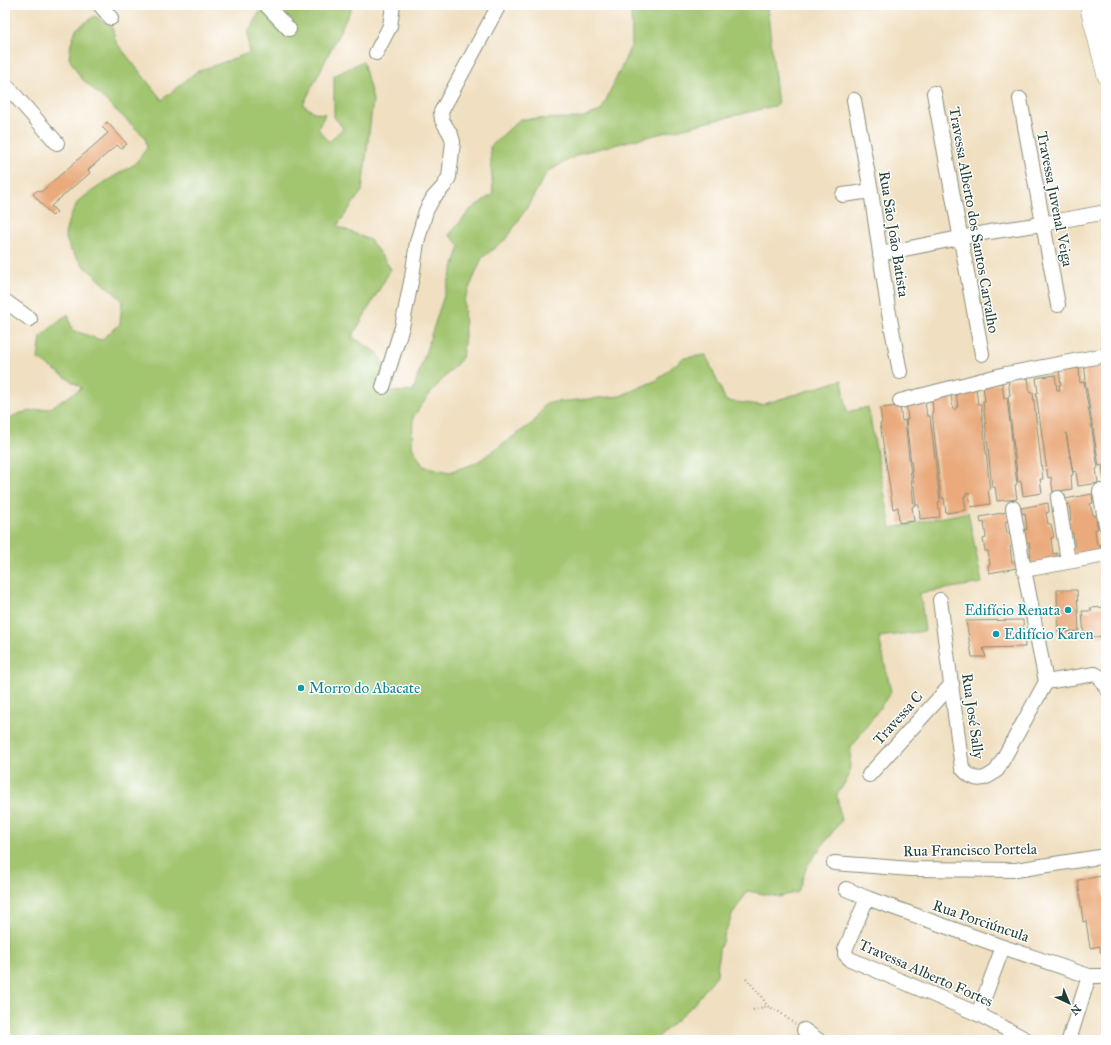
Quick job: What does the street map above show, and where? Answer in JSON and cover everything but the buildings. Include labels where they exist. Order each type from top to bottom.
[{"type":"main road","points":[[1088,5],[1106,76]]},
{"type":"main road","points":[[1101,5],[1106,24]]},
{"type":"street","points":[[100,5],[111,18]]},
{"type":"street","points":[[266,5],[289,29]]},
{"type":"street","points":[[376,53],[390,26],[393,5]]},
{"type":"street","points":[[383,387],[402,327],[417,242],[426,211],[433,198],[444,186],[449,177],[453,142],[451,135],[442,120],[441,112],[499,5]]},
{"type":"street","points":[[5,84],[57,143]]},
{"type":"street","name":"Travessa Alberto dos Santos Carvalho","points":[[934,93],[982,354]]},
{"type":"street","name":"Travessa Juvenal Veiga","points":[[1020,99],[1058,305]]},
{"type":"street","name":"Rua São João Batista","points":[[854,100],[871,191],[888,308],[900,372]]},
{"type":"street","points":[[843,195],[871,191]]},
{"type":"street","points":[[880,254],[960,237],[1106,212]]},
{"type":"street","points":[[5,301],[30,319]]},
{"type":"street","points":[[900,401],[1006,374],[1106,355]]},
{"type":"street","points":[[1100,491],[1106,525]]},
{"type":"street","points":[[1058,498],[1068,561]]},
{"type":"street","points":[[1013,508],[1024,570],[1106,555]]},
{"type":"street","points":[[1026,579],[1046,682],[1095,674],[1100,677],[1106,688]]},
{"type":"street","name":"Rua José Sally","points":[[940,600],[962,768],[968,774],[978,779],[988,778],[997,770],[1046,682]]},
{"type":"street","name":"Travessa C","points":[[869,775],[952,684]]},
{"type":"street","name":"Rua Francisco Portela","points":[[834,862],[911,869],[1016,870],[1106,856]]},
{"type":"street","name":"Rua Porciúncula","points":[[846,889],[1003,947],[1090,976],[1106,976]]},
{"type":"street","name":"Travessa Alberto Fortes","points":[[867,898],[845,950],[850,959],[978,1014],[1027,1040]]},
{"type":"street","points":[[978,1014],[1003,947]]},
{"type":"street","points":[[1068,1040],[1090,976]]},
{"type":"street","points":[[804,1030],[818,1040]]},
{"type":"path","points":[[746,978],[762,997],[767,1006],[778,1011],[804,1030]]},
{"type":"path","points":[[753,1010],[767,1006]]},
{"type":"green space","points":[[264,5],[353,5],[303,105],[316,113],[325,114],[318,129],[329,142],[343,128],[334,117],[334,76],[363,61],[373,100],[362,191],[337,226],[370,240],[391,269],[352,337],[379,354],[391,392],[413,391],[460,246],[449,235],[471,209],[493,194],[490,147],[520,119],[580,118],[601,111],[632,44],[631,5],[767,5],[778,105],[581,153],[547,172],[526,209],[507,238],[482,258],[464,301],[465,336],[462,358],[433,390],[413,417],[412,447],[423,466],[450,472],[476,463],[534,422],[546,403],[620,396],[657,380],[683,358],[706,355],[726,401],[761,405],[842,380],[847,412],[868,407],[891,528],[968,512],[982,583],[920,593],[925,631],[879,637],[891,692],[851,748],[849,776],[837,795],[841,821],[807,866],[798,892],[779,897],[748,891],[733,913],[719,950],[717,975],[692,1006],[655,1040],[5,1040],[5,420],[20,413],[50,408],[82,388],[38,359],[41,336],[68,314],[72,330],[101,340],[120,324],[122,300],[82,264],[70,249],[65,235],[68,222],[78,201],[108,180],[135,164],[147,148],[145,137],[80,77],[69,58],[71,44],[76,29],[95,16],[112,27],[116,42],[162,100],[196,72],[249,53],[248,31]]},
{"type":"place","name":"Edifício Renata","points":[[1068,610]]},
{"type":"place","name":"Edifício Karen","points":[[996,634]]},
{"type":"place","name":"Morro do Abacate","points":[[301,688]]}]
